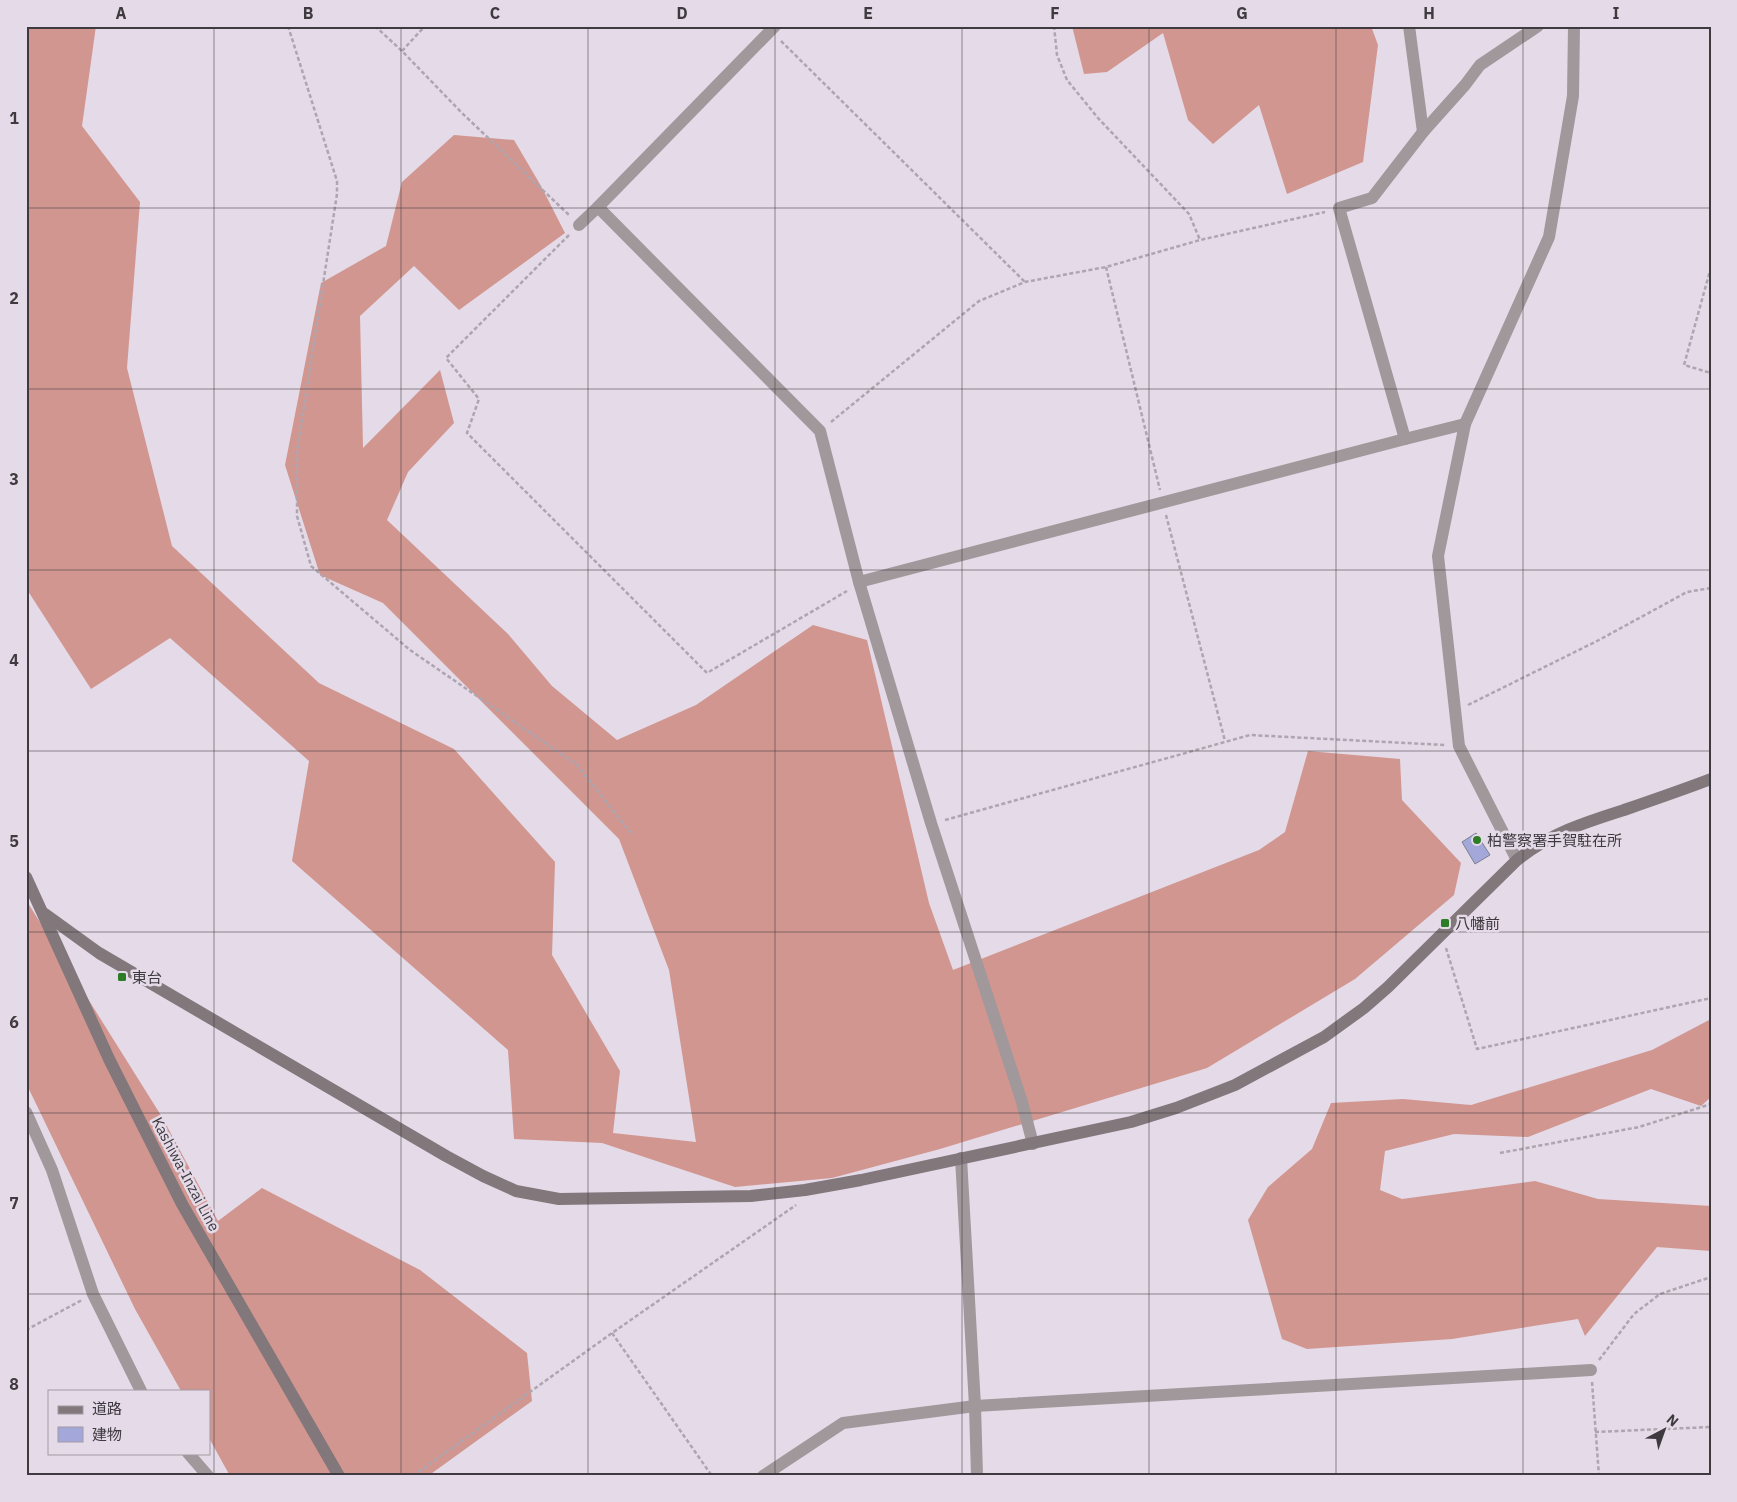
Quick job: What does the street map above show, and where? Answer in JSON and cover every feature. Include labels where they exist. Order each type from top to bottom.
[{"type":"street","points":[[1409,26],[1423,132]]},
{"type":"street","points":[[1404,438],[1339,208],[1372,198],[1423,132],[1480,64],[1538,26]]},
{"type":"street","points":[[1517,860],[1459,746],[1438,556],[1466,424],[1549,237],[1573,96],[1574,26]]},
{"type":"street","points":[[579,225],[771,28]]},
{"type":"street","points":[[598,207],[820,431],[859,582],[932,823],[1022,1102],[1033,1144]]},
{"type":"street","points":[[859,582],[1404,438],[1466,424]]},
{"type":"street","points":[[45,914],[99,954],[438,1151],[483,1176],[516,1191],[559,1199],[751,1196],[806,1190],[861,1180],[1131,1122],[1176,1108],[1235,1084],[1324,1037],[1364,1008],[1442,935],[1517,860],[1536,845],[1558,833],[1711,779]]},
{"type":"street","name":"Kashiwa-Inzai Line","points":[[26,877],[45,914],[106,1051],[182,1204],[340,1476]]},
{"type":"street","points":[[26,1112],[52,1170],[93,1294],[141,1390]]},
{"type":"street","points":[[960,1158],[975,1406],[977,1476]]},
{"type":"street","points":[[763,1476],[843,1423],[975,1406],[1591,1370]]},
{"type":"street","points":[[189,1454],[208,1476]]},
{"type":"path","points":[[288,26],[337,181],[337,194],[297,452],[297,516],[312,566],[410,650],[577,765],[631,833]]},
{"type":"path","points":[[375,26],[462,113],[579,225],[446,358],[480,399],[467,433],[707,673],[859,582]]},
{"type":"path","points":[[402,51],[425,26]]},
{"type":"path","points":[[1054,26],[1057,55],[1067,80],[1098,118],[1189,214],[1200,240]]},
{"type":"path","points":[[771,28],[1025,282]]},
{"type":"path","points":[[820,431],[979,302],[1025,282],[1106,267],[1200,240],[1339,208]]},
{"type":"path","points":[[1711,267],[1684,365],[1711,373]]},
{"type":"path","points":[[1456,712],[1599,640],[1687,592],[1711,588]]},
{"type":"path","points":[[932,823],[1250,735],[1459,746]]},
{"type":"path","points":[[1442,935],[1477,1049],[1711,998]]},
{"type":"path","points":[[1500,1153],[1639,1127],[1711,1104]]},
{"type":"path","points":[[413,1476],[612,1333],[799,1203],[806,1190]]},
{"type":"path","points":[[1599,1476],[1591,1370],[1634,1314],[1660,1294],[1711,1277]]},
{"type":"path","points":[[26,1330],[93,1294]]},
{"type":"path","points":[[612,1333],[712,1476]]},
{"type":"path","points":[[1595,1432],[1711,1426]]},
{"type":"shaded area","points":[[26,26],[96,26],[82,126],[140,202],[127,368],[172,546],[319,683],[454,749],[555,862],[552,955],[620,1071],[613,1133],[696,1142],[669,970],[619,839],[383,603],[320,575],[285,465],[321,283],[386,246],[402,182],[454,135],[514,140],[541,186],[565,233],[459,310],[414,266],[360,316],[363,448],[440,370],[454,423],[408,472],[387,520],[508,634],[552,686],[617,740],[696,705],[813,625],[867,640],[929,903],[953,970],[1259,850],[1285,832],[1308,751],[1400,759],[1402,800],[1461,863],[1454,895],[1355,979],[1207,1068],[940,1149],[832,1178],[735,1187],[602,1143],[514,1139],[508,1050],[292,861],[309,761],[170,638],[91,689],[26,588]]},
{"type":"shaded area","points":[[1072,26],[1371,26],[1378,45],[1363,162],[1287,194],[1259,105],[1213,144],[1188,120],[1163,33],[1107,72],[1084,74]]},
{"type":"shaded area","points":[[26,900],[162,1117],[218,1221],[262,1188],[420,1270],[527,1353],[532,1401],[428,1476],[230,1476],[210,1440],[210,1390],[180,1390],[135,1309],[26,1083]]},
{"type":"shaded area","points":[[1711,1019],[1711,1097],[1701,1106],[1651,1089],[1528,1137],[1454,1134],[1385,1151],[1380,1190],[1402,1199],[1535,1181],[1598,1199],[1711,1206],[1711,1251],[1657,1247],[1585,1336],[1578,1319],[1452,1339],[1307,1349],[1282,1339],[1248,1220],[1268,1187],[1312,1149],[1331,1103],[1403,1099],[1471,1105],[1652,1050]]},
{"type":"building","points":[[1476,833],[1490,855],[1475,864],[1462,842]]},
{"type":"place","name":"柏警察署手賀駐在所","points":[[1477,840]]},
{"type":"place","name":"八幡前","points":[[1445,923]]},
{"type":"place","name":"東台","points":[[122,977]]}]
